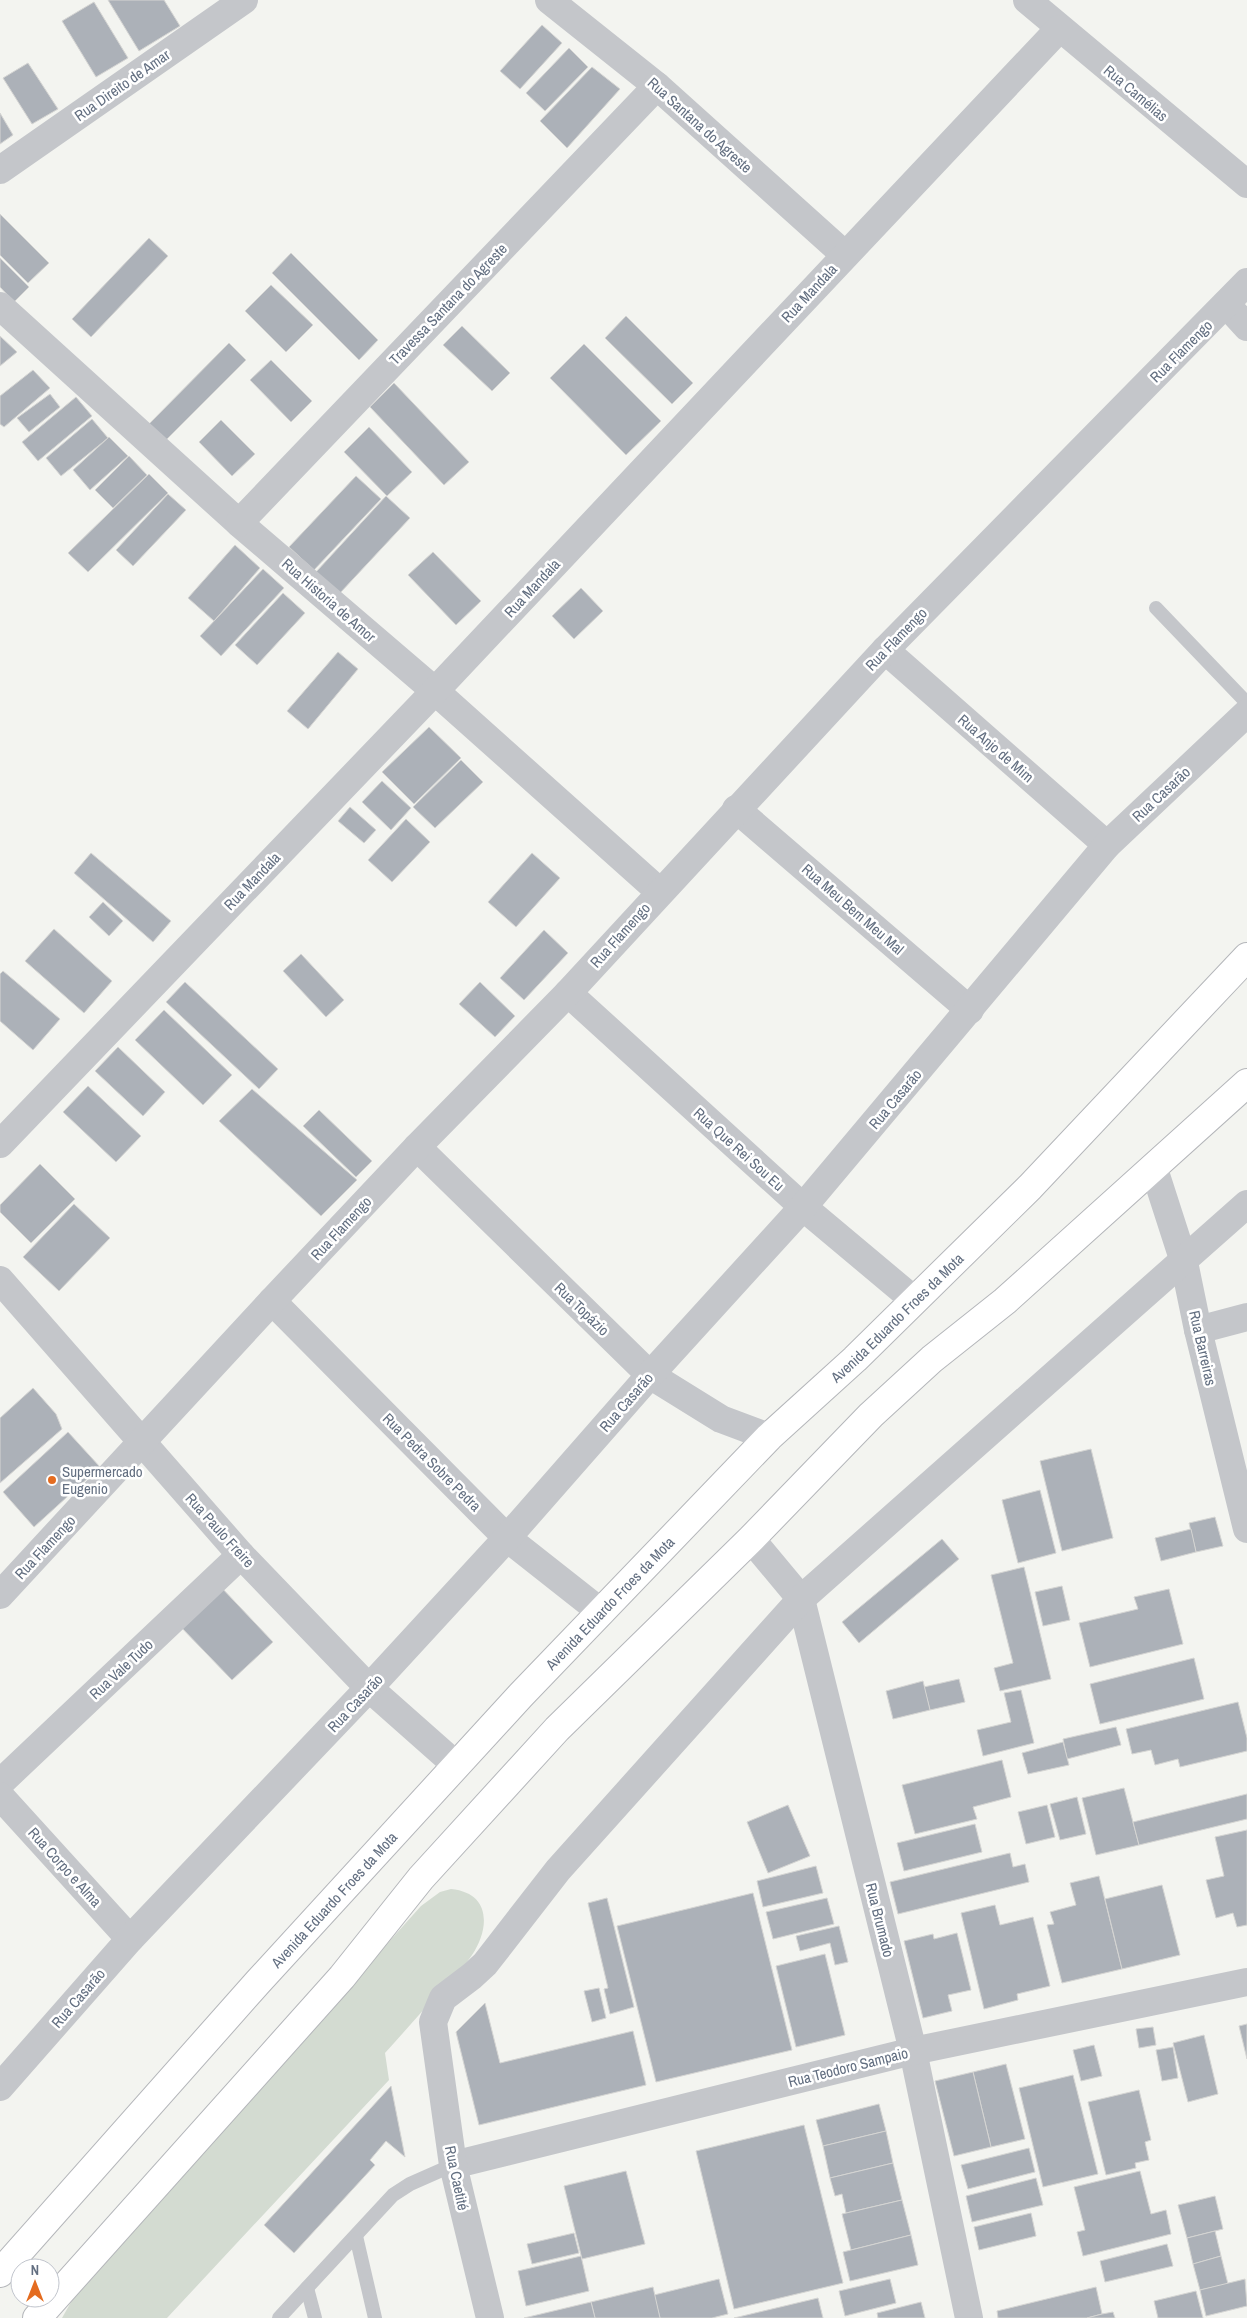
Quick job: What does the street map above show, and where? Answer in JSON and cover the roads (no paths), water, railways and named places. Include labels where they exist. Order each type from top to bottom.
[{"type":"highway","name":"Avenida Eduardo Froes da Mota","points":[[0,2273],[258,1982],[456,1765],[600,1612],[769,1437],[855,1359],[1030,1187],[1247,957]]},
{"type":"highway","points":[[37,2318],[342,1977],[421,1878],[557,1729],[751,1539],[878,1409],[932,1359],[1005,1301],[1247,1084]]},
{"type":"street","name":"Rua Direito de Amar","points":[[0,170],[244,0]]},
{"type":"street","name":"Rua Santana do Agreste","points":[[549,0],[657,86],[845,255]]},
{"type":"street","name":"Rua Camélias","points":[[1026,0],[1247,184]]},
{"type":"street","name":"Rua Mandala","points":[[0,1144],[435,691],[1059,29]]},
{"type":"street","name":"Travessa Santana do Agreste","points":[[239,523],[657,86]]},
{"type":"street","name":"Rua Flamengo","points":[[0,1595],[272,1301],[568,993],[736,809],[885,650],[1247,282]]},
{"type":"street","points":[[1226,304],[1247,327]]},
{"type":"street","name":"Rua Historia de Amor","points":[[0,306],[239,523],[435,691],[660,892]]},
{"type":"street","name":"Rua Anjo de Mim","points":[[885,650],[1107,846]]},
{"type":"street","name":"Rua Casarão","points":[[0,2088],[130,1939],[369,1688],[507,1538],[650,1375],[803,1207],[1107,846],[1247,713]]},
{"type":"street","name":"Rua Meu Bem Meu Mal","points":[[736,809],[970,1010]]},
{"type":"street","name":"Rua Que Rei Sou Eu","points":[[568,993],[803,1207],[914,1300]]},
{"type":"street","name":"Rua Topázio","points":[[417,1148],[650,1375],[721,1419],[769,1437]]},
{"type":"street","name":"Rua Barreiras","points":[[1154,1169],[1184,1262],[1198,1330],[1247,1530]]},
{"type":"street","name":"Rua Caetité","points":[[490,2318],[453,2164],[434,2037],[433,2022],[443,1998],[485,1964],[558,1870],[801,1599],[1184,1262],[1247,1204]]},
{"type":"street","name":"Rua Paulo Freire","points":[[0,1280],[241,1555],[369,1688],[456,1765]]},
{"type":"street","name":"Rua Pedra Sobre Pedra","points":[[272,1301],[507,1538],[600,1612]]},
{"type":"street","points":[[1198,1330],[1247,1317]]},
{"type":"street","name":"Rua Brumado","points":[[751,1539],[801,1599],[913,2051],[969,2318]]},
{"type":"street","name":"Rua Vale Tudo","points":[[0,1783],[241,1555]]},
{"type":"street","name":"Rua Corpo e Alma","points":[[0,1796],[130,1939]]},
{"type":"street","name":"Rua Teodoro Sampaio","points":[[453,2164],[913,2051],[1247,1982]]},
{"type":"lane","points":[[1156,608],[1247,703]]},
{"type":"lane","points":[[279,2318],[393,2195],[410,2184],[453,2164]]},
{"type":"lane","points":[[356,2236],[375,2318]]},
{"type":"lane","points":[[307,2288],[315,2318]]},
{"type":"place","name":"Supermercado Eugenio","points":[[52,1480]]}]
